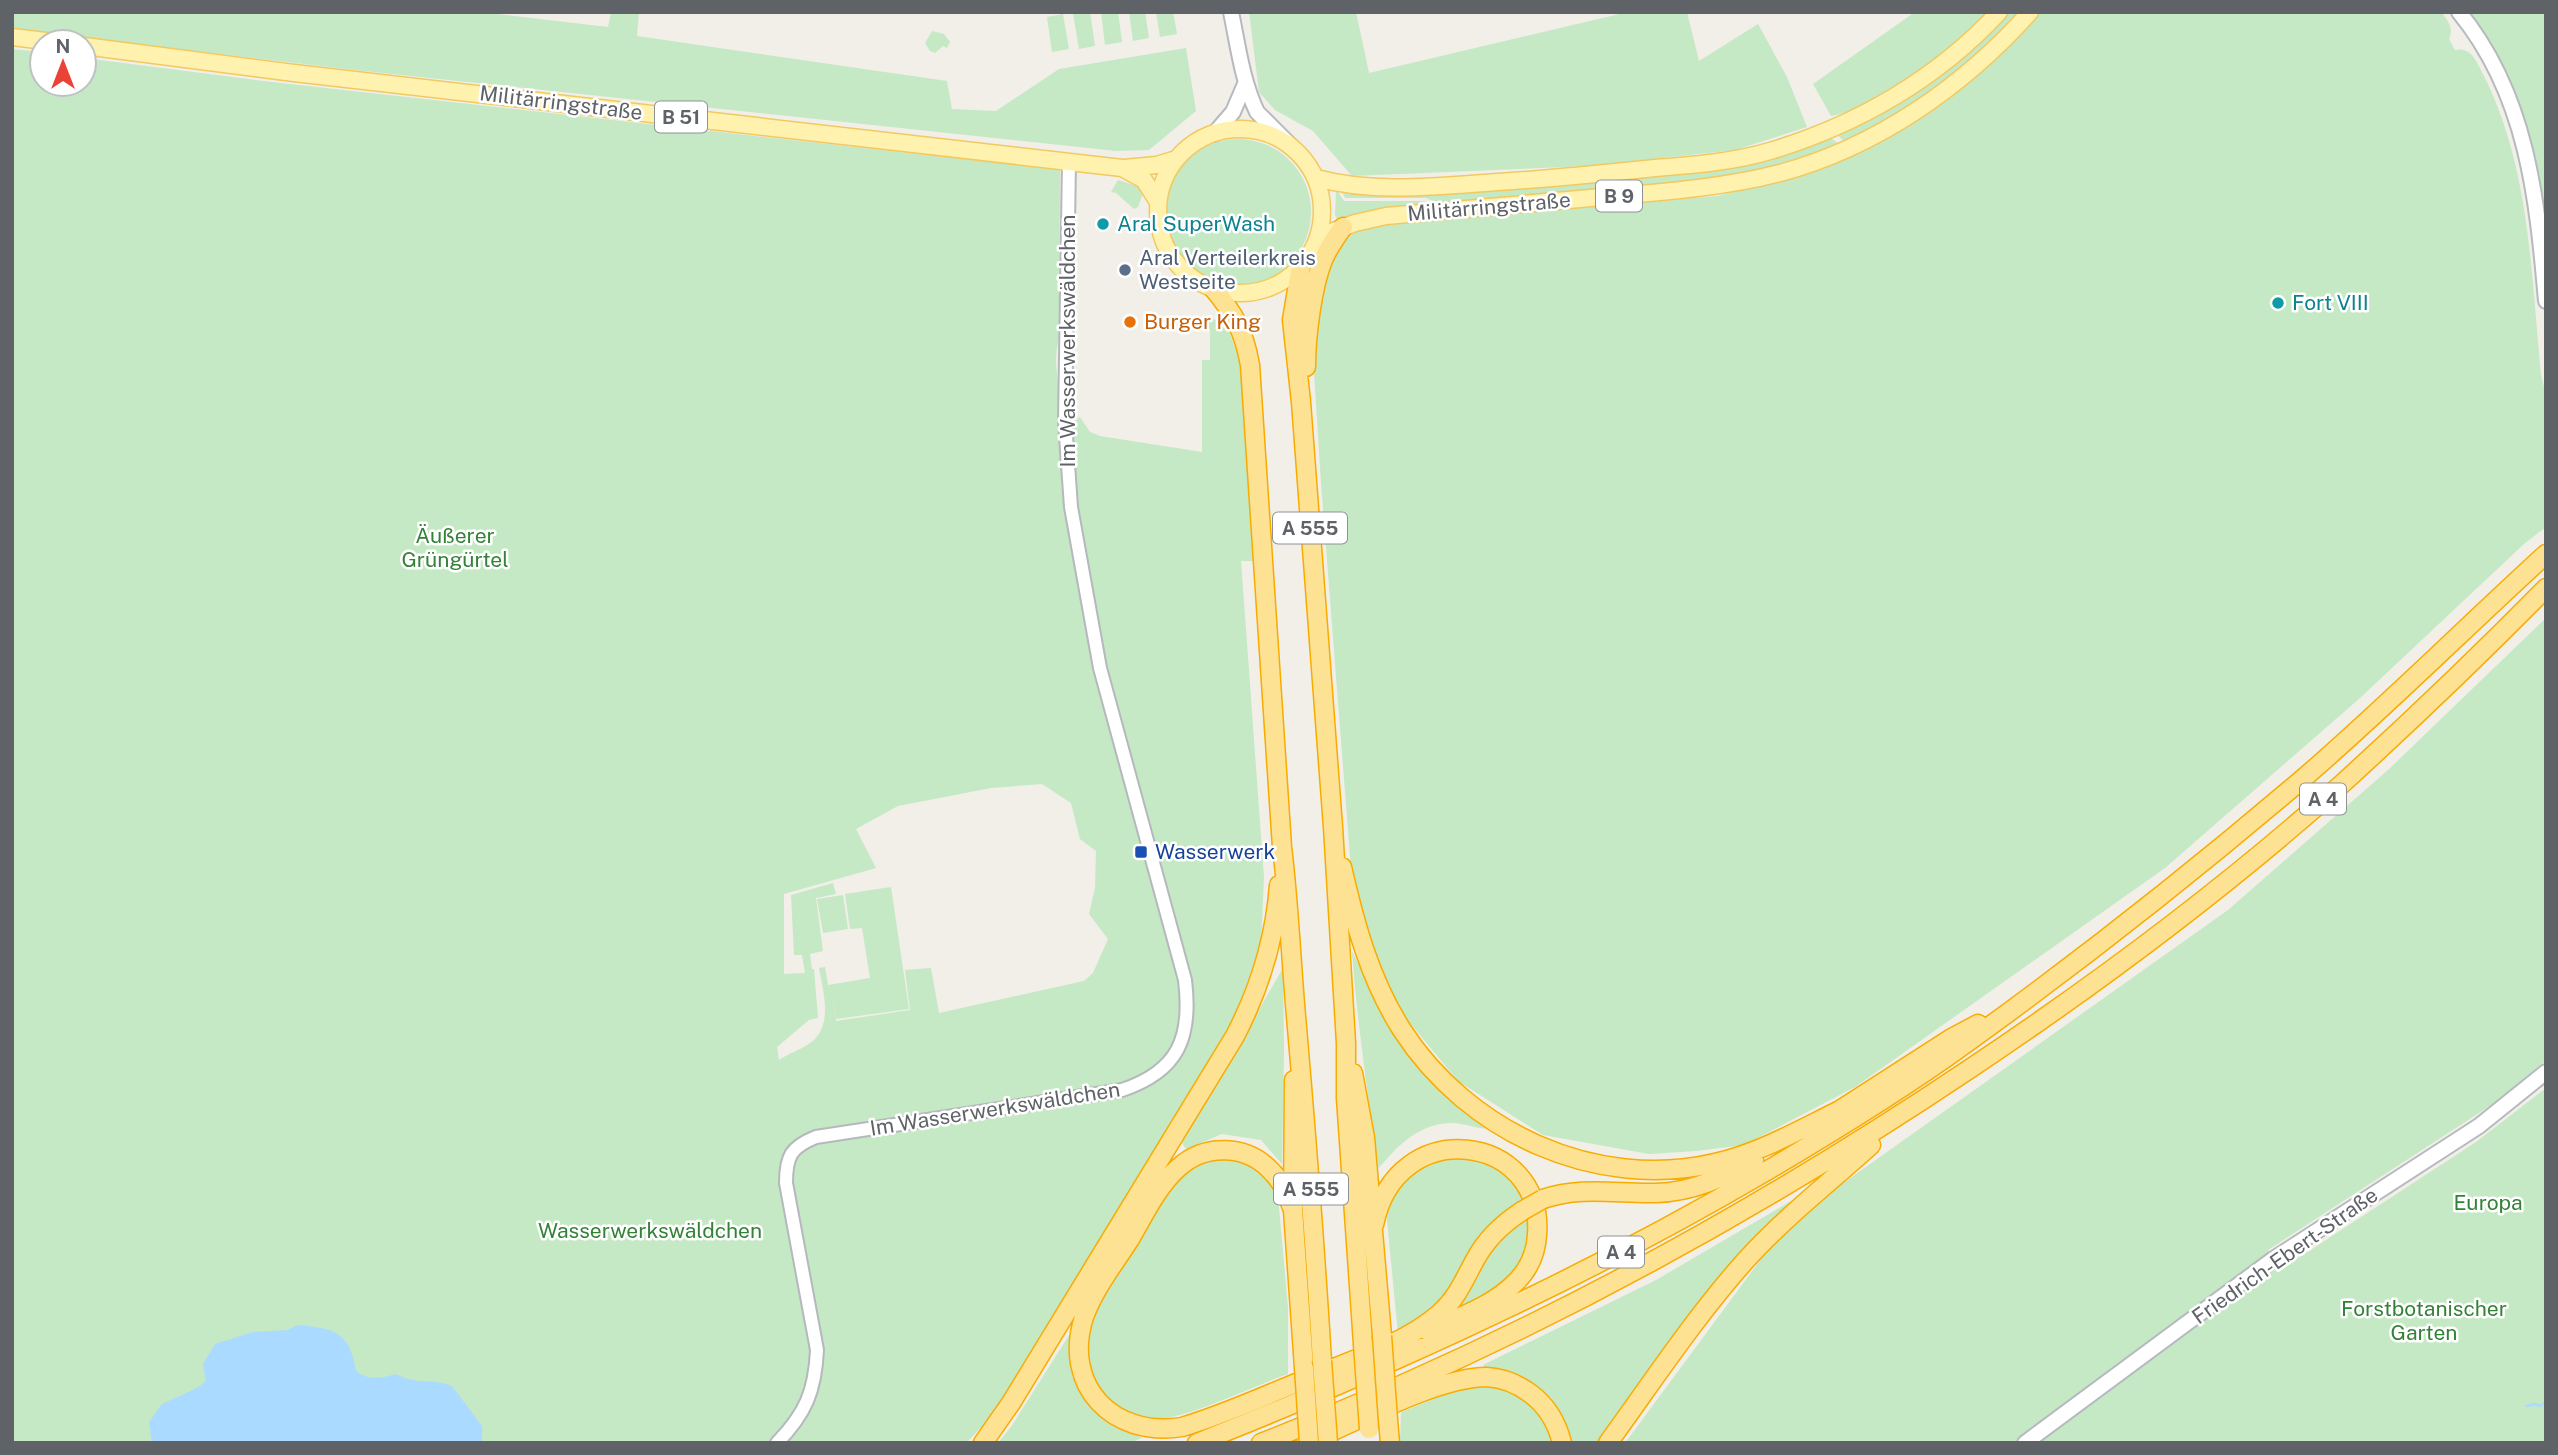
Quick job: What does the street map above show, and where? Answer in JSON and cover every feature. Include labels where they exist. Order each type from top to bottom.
[{"type":"highway","points":[[1301,402],[1309,324],[1320,270],[1327,251],[1343,227]]},
{"type":"highway","points":[[1301,267],[1293,320],[1301,402]]},
{"type":"highway","name":"A 555","points":[[1212,287],[1236,317],[1249,357],[1282,847],[1307,1122],[1328,1443]]},
{"type":"highway","name":"A 555","points":[[1301,402],[1333,827],[1346,1043],[1346,1098],[1369,1436]]},
{"type":"highway","name":"A 4","points":[[1197,1443],[1424,1348],[1583,1272],[1664,1229],[1863,1112],[1964,1045],[2152,903],[2306,775],[2546,554]]},
{"type":"highway","name":"A 4","points":[[1262,1443],[1357,1404],[1503,1338],[1637,1270],[1743,1212],[1907,1111],[2084,991],[2255,858],[2341,784],[2476,658],[2546,588]]},
{"type":"highway","points":[[1333,827],[1362,945],[1377,984],[1402,1030],[1425,1060],[1462,1098],[1511,1132],[1547,1150],[1590,1163],[1626,1169],[1678,1169],[1737,1158],[1842,1109]]},
{"type":"highway","points":[[983,1443],[1117,1231],[1246,1016],[1263,976],[1272,937],[1278,905],[1282,847]]},
{"type":"highway","points":[[1293,1210],[1275,1174],[1265,1164],[1247,1154],[1214,1150],[1192,1157],[1175,1170],[1108,1273],[1084,1319],[1079,1340],[1080,1365],[1088,1388],[1104,1408],[1114,1416],[1138,1427],[1156,1430],[1182,1427],[1265,1396],[1408,1335],[1420,1329],[1447,1307],[1460,1290],[1487,1241],[1506,1222],[1543,1199],[1573,1191],[1656,1193],[1710,1183],[1842,1109],[1950,1039],[2015,1006]]},
{"type":"highway","points":[[1296,1017],[1292,1119],[1293,1210],[1308,1443],[1419,1394],[1464,1380],[1489,1377],[1524,1389],[1543,1404],[1562,1443]]},
{"type":"highway","points":[[1346,1043],[1362,1111],[1374,1225],[1390,1443]]},
{"type":"highway","points":[[1608,1443],[1714,1298],[1745,1261],[1780,1224],[1907,1111]]},
{"type":"highway","points":[[1168,1443],[1335,1373],[1487,1304],[1514,1285],[1528,1269],[1534,1255],[1538,1231],[1535,1207],[1517,1176],[1500,1161],[1485,1154],[1458,1149],[1434,1152],[1404,1168],[1386,1189],[1374,1225]]},
{"type":"highway","points":[[1419,1394],[1503,1338]]},
{"type":"main road","points":[[1231,12],[1245,84],[1257,112],[1305,159],[1316,178],[1322,210],[1318,237],[1312,252],[1301,267],[1275,285],[1254,291],[1236,292],[1212,287],[1190,276],[1169,252],[1160,232],[1158,202],[1163,180],[1173,160],[1189,146],[1214,134],[1246,131],[1266,135],[1290,145]]},
{"type":"main road","name":"Militärringstraße","points":[[1316,178],[1347,186],[1444,185],[1559,178],[1718,162],[1769,151],[1827,131],[1898,96],[1958,52],[1999,12]]},
{"type":"main road","name":"Militärringstraße","points":[[1318,237],[1367,219],[1386,216],[1720,186],[1782,172],[1857,143],[1932,100],[1994,50],[2031,12]]},
{"type":"main road","points":[[2459,12],[2502,82],[2525,143],[2536,196],[2546,300]]},
{"type":"main road","name":"Militärringstraße","points":[[98,48],[294,73],[1069,161],[1134,173],[1144,180],[1158,202]]},
{"type":"main road","points":[[1214,134],[1233,112],[1245,84]]},
{"type":"main road","name":"Militärringstraße","points":[[1122,169],[1157,165],[1173,160]]},
{"type":"main road","name":"Friedrich-Ebert-Straße","points":[[2025,1443],[2272,1261],[2479,1126],[2546,1072]]},
{"type":"street","name":"Im Wasserwerkswäldchen","points":[[777,1443],[806,1405],[816,1378],[817,1350],[786,1183],[786,1165],[796,1148],[816,1137],[1122,1090],[1155,1076],[1166,1066],[1176,1054],[1187,1022],[1185,980],[1100,668],[1071,507],[1065,422],[1069,161]]},
{"type":"green space","points":[[12,12],[480,12],[608,27],[611,12],[639,12],[637,36],[947,81],[952,109],[996,111],[1059,69],[1186,48],[1196,111],[1149,150],[1116,151],[354,70],[98,39],[98,28],[28,28],[28,31],[12,29]]},
{"type":"green space","points":[[1090,12],[1095,46],[1079,49],[1073,13]]},
{"type":"green space","points":[[1101,12],[1118,12],[1122,42],[1105,45]]},
{"type":"green space","points":[[1129,12],[1145,12],[1149,38],[1133,41]]},
{"type":"green space","points":[[1156,12],[1173,12],[1177,34],[1160,37]]},
{"type":"green space","points":[[1249,12],[1356,12],[1369,73],[1628,12],[1687,12],[1699,61],[1758,24],[1787,77],[1807,127],[1735,150],[1588,166],[1352,176],[1313,131],[1275,110],[1259,92]]},
{"type":"green space","points":[[1915,12],[1987,12],[1948,48],[1906,79],[1854,108],[1831,116],[1813,84]]},
{"type":"green space","points":[[2008,12],[2021,12],[1960,69],[1917,102],[1845,142],[1835,133],[1968,52]]},
{"type":"green space","points":[[2039,12],[2441,12],[2449,25],[2449,39],[2455,50],[2461,49],[2470,53],[2484,76],[2511,147],[2520,184],[2531,260],[2541,375],[2546,395],[2546,527],[2525,543],[2360,698],[2165,868],[1855,1087],[1744,1145],[1649,1154],[1543,1135],[1458,1081],[1409,1022],[1388,989],[1374,957],[1352,882],[1312,340],[1332,249],[1351,233],[1376,226],[1717,196],[1786,179],[1867,146],[2014,40]]},
{"type":"green space","points":[[2468,12],[2546,12],[2546,232],[2537,173],[2522,116],[2499,63]]},
{"type":"green space","points":[[1063,14],[1069,49],[1052,52],[1047,17]]},
{"type":"green space","points":[[932,31],[944,34],[950,42],[947,48],[943,46],[935,53],[930,51],[925,43]]},
{"type":"green space","name":"Äußerer Grüngürtel","points":[[12,49],[28,51],[28,98],[98,98],[98,60],[263,81],[1060,170],[1059,339],[1056,356],[1059,404],[1075,421],[1080,417],[1090,432],[1100,436],[1202,452],[1202,360],[1210,360],[1210,329],[1201,329],[1201,323],[1205,319],[1214,319],[1229,332],[1241,363],[1254,561],[1241,561],[1264,877],[1261,944],[1235,1016],[993,1415],[966,1443],[12,1443]],"holes":[[[1042,784],[1071,803],[1080,839],[1096,851],[1095,888],[1089,914],[1108,939],[1093,973],[1084,981],[939,1013],[931,968],[905,970],[910,1010],[836,1021],[831,990],[836,1019],[909,1009],[891,887],[845,894],[850,929],[862,928],[870,978],[828,985],[825,967],[819,968],[825,1006],[823,1025],[813,1041],[779,1060],[777,1047],[809,1020],[818,1018],[814,969],[810,954],[823,951],[816,898],[836,894],[833,883],[791,895],[794,955],[802,955],[805,973],[784,974],[784,894],[876,868],[856,829],[898,806],[991,788]]]},
{"type":"green space","points":[[1828,136],[1839,144],[1784,165],[1730,178],[1435,206],[1433,201],[1426,198],[1345,198],[1343,194],[1390,194],[1536,185]]},
{"type":"green space","points":[[1238,139],[1266,144],[1290,160],[1306,184],[1311,212],[1306,240],[1290,264],[1266,280],[1238,285],[1210,280],[1186,264],[1170,240],[1165,212],[1170,184],[1186,160],[1210,144]]},
{"type":"green space","points":[[1118,180],[1137,186],[1143,193],[1138,207],[1134,209],[1116,193],[1111,192]]},
{"type":"green space","points":[[1336,192],[1344,201],[1421,201],[1428,202],[1429,206],[1338,220],[1335,215]]},
{"type":"green space","points":[[2546,618],[2546,1060],[2499,1100],[2268,1250],[2280,1270],[2476,1142],[2546,1088],[2546,1443],[1625,1443],[1770,1247],[1839,1186],[2228,910],[2388,770]]},
{"type":"green space","points":[[843,895],[848,929],[823,933],[817,899]]},
{"type":"green space","points":[[1352,951],[1387,1024],[1450,1098],[1494,1128],[1450,1123],[1427,1128],[1400,1145],[1377,1170]]},
{"type":"green space","points":[[1283,968],[1282,1164],[1261,1140],[1222,1134],[1186,1149],[1182,1143]]},
{"type":"green space","points":[[1465,1155],[1502,1171],[1526,1202],[1440,1305],[1398,1334],[1386,1209],[1402,1178],[1442,1156]]},
{"type":"green space","points":[[1228,1157],[1258,1168],[1278,1196],[1288,1308],[1288,1374],[1177,1416],[1147,1419],[1134,1415],[1106,1397],[1092,1372],[1089,1351],[1097,1309],[1118,1269],[1177,1177],[1199,1162]]},
{"type":"green space","points":[[1791,1201],[1792,1205],[1650,1372],[1599,1443],[1567,1443],[1557,1413],[1538,1389],[1516,1377],[1487,1372],[1483,1365],[1656,1280]]},
{"type":"green space","points":[[1525,1216],[1531,1223],[1527,1258],[1503,1287],[1452,1310],[1499,1237]]},
{"type":"green space","points":[[1071,1332],[1072,1377],[1087,1400],[1110,1424],[1142,1438],[1129,1443],[998,1443],[1011,1427]]},
{"type":"green space","points":[[1469,1385],[1501,1388],[1523,1397],[1540,1414],[1555,1443],[1400,1443],[1401,1412]]},
{"type":"water","points":[[297,1325],[321,1328],[338,1334],[349,1348],[356,1371],[366,1376],[396,1374],[412,1380],[440,1382],[452,1386],[482,1426],[482,1442],[152,1443],[149,1422],[162,1404],[206,1381],[203,1364],[215,1344],[253,1332],[288,1330]]},
{"type":"waterway","points":[[2527,1406],[2540,1406],[2546,1402]]},
{"type":"place","name":"Aral SuperWash","points":[[1103,224]]},
{"type":"place","name":"Aral Verteilerkreis Westseite","points":[[1125,270]]},
{"type":"place","name":"Fort VIII","points":[[2278,303]]},
{"type":"place","name":"Burger King","points":[[1130,322]]},
{"type":"place","name":"Wasserwerk","points":[[1141,852]]},
{"type":"park label","name":"Europa","points":[[2488,1203]]},
{"type":"park label","name":"Wasserwerkswäldchen","points":[[650,1231]]},
{"type":"park label","name":"Forstbotanischer Garten","points":[[2424,1321]]}]
